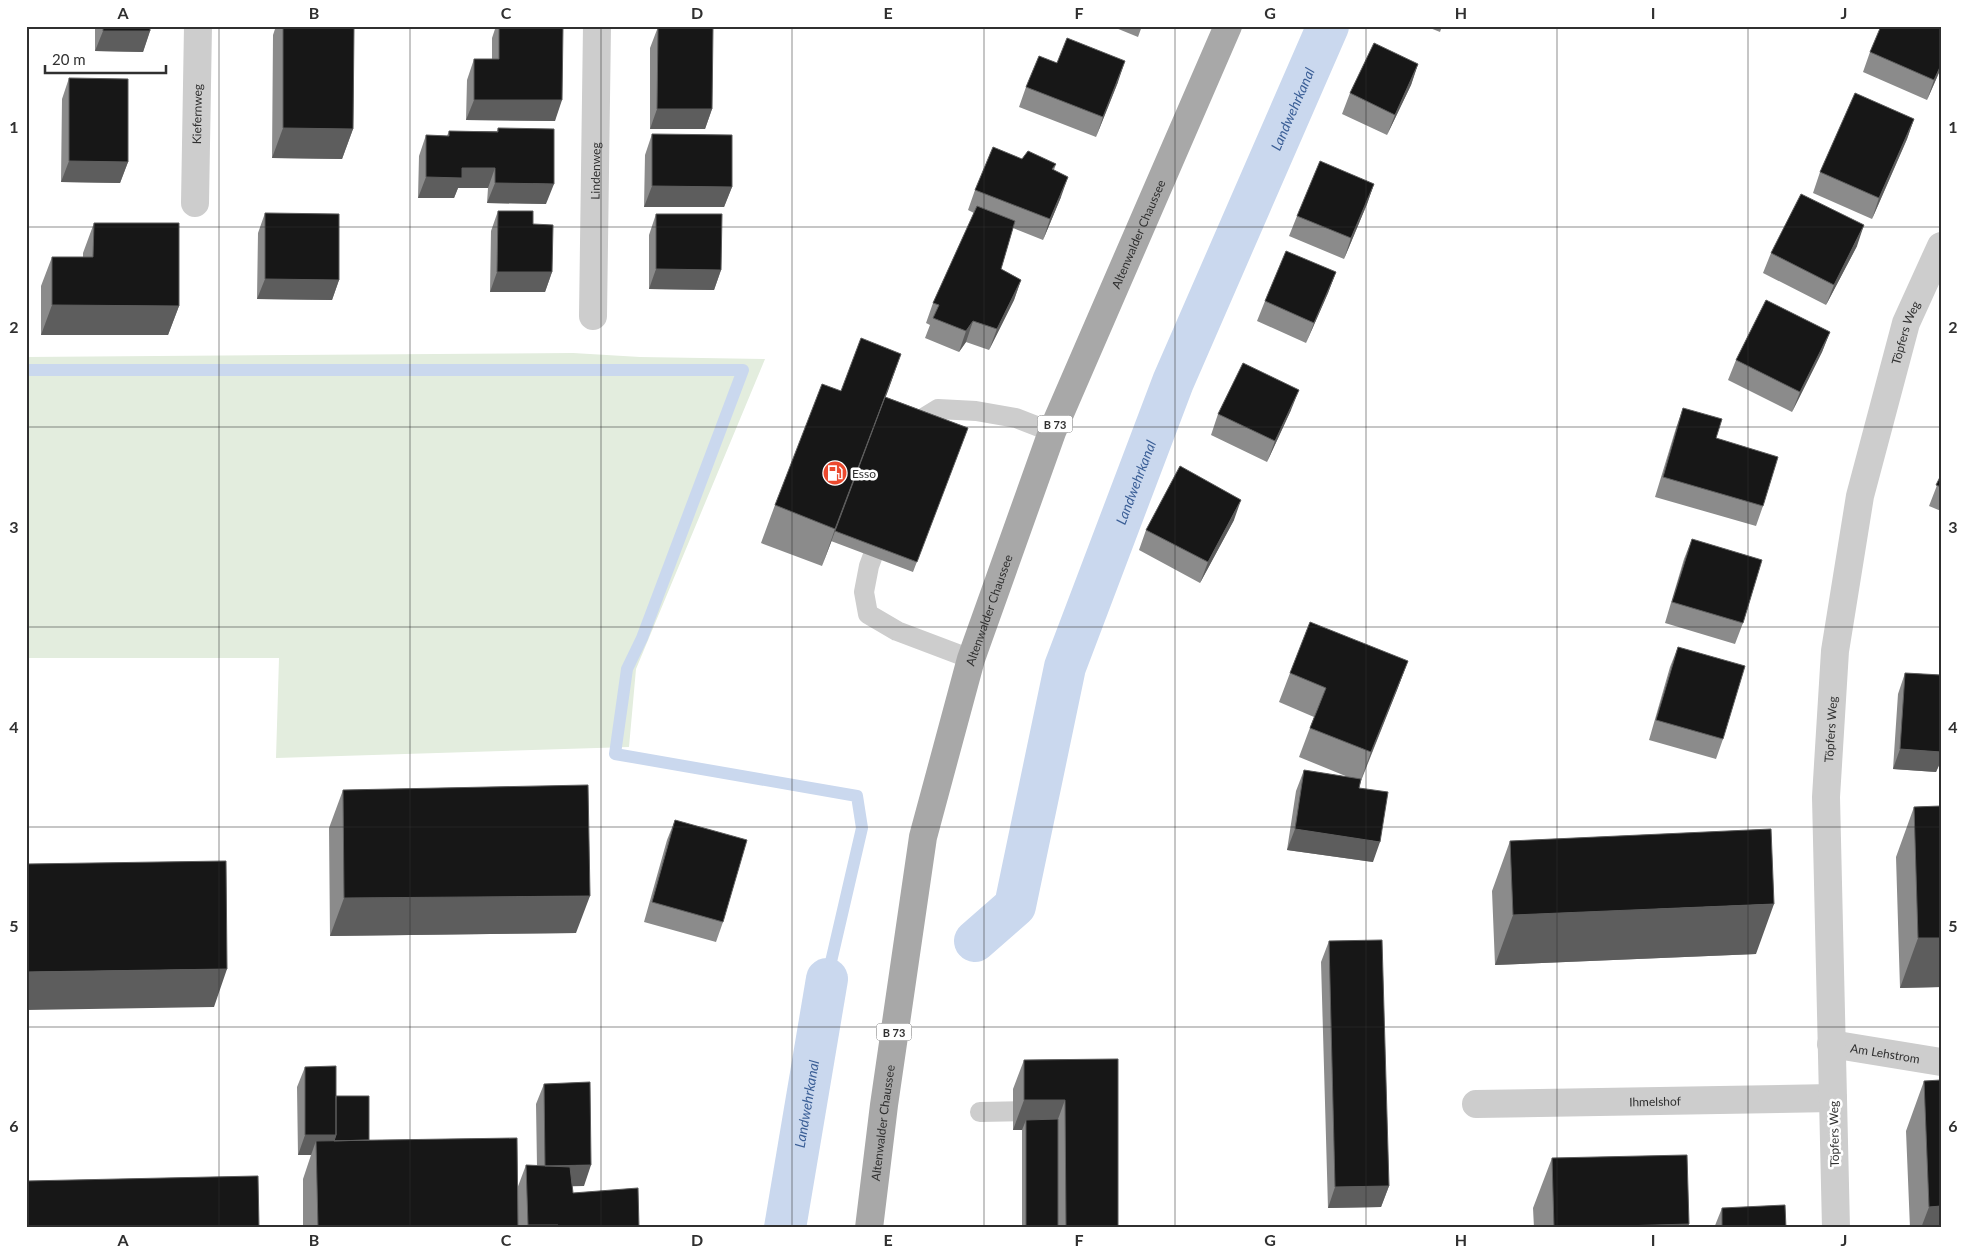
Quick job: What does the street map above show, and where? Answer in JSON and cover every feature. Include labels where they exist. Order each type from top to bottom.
[{"type":"main road","name":"Altenwalder Chaussee","points":[[869,1228],[884,1105],[923,836],[971,659],[1052,432],[1228,26]]},
{"type":"street","name":"Kiefernweg","points":[[195,203],[198,26]]},
{"type":"street","name":"Lindenweg","points":[[593,316],[597,26]]},
{"type":"street","name":"Töpfers Weg","points":[[1836,1228],[1826,797],[1835,651],[1860,496],[1906,322],[1941,246]]},
{"type":"street","name":"Am Lehstrom","points":[[1831,1044],[1941,1062]]},
{"type":"street","name":"Ihmelshof","points":[[1476,1104],[1833,1098]]},
{"type":"lane","points":[[911,454],[925,417],[938,409],[1016,418],[1052,432]]},
{"type":"lane","points":[[890,510],[867,575],[864,592],[868,614],[898,631],[971,659]]},
{"type":"lane","points":[[980,1112],[1057,1111]]},
{"type":"green space","points":[[573,353],[640,357],[765,359],[636,669],[629,747],[276,758],[279,658],[26,658],[26,357]]},
{"type":"building","points":[[103,26],[150,26],[150,31],[103,31]]},
{"type":"building","points":[[283,26],[354,26],[353,129],[283,128]]},
{"type":"building","points":[[499,26],[563,26],[562,100],[474,100],[474,59],[499,59]]},
{"type":"building","points":[[1881,26],[1941,26],[1941,65],[1934,80],[1870,52]]},
{"type":"building","points":[[658,27],[713,27],[712,109],[657,109]]},
{"type":"building","points":[[1067,38],[1125,61],[1103,117],[1026,87],[1039,56],[1057,63]]},
{"type":"building","points":[[1374,43],[1418,64],[1395,115],[1350,93]]},
{"type":"building","points":[[69,78],[128,79],[128,162],[69,161]]},
{"type":"building","points":[[1855,93],[1914,119],[1879,198],[1820,172]]},
{"type":"building","points":[[498,128],[554,129],[554,184],[495,183],[495,168],[462,168],[462,178],[426,177],[426,135],[449,136],[449,131],[498,132]]},
{"type":"building","points":[[652,134],[732,135],[732,187],[652,186]]},
{"type":"building","points":[[993,147],[1022,159],[1028,151],[1056,164],[1052,169],[1068,177],[1050,219],[975,190]]},
{"type":"building","points":[[1320,161],[1374,184],[1351,238],[1297,216]]},
{"type":"building","points":[[1801,194],[1864,225],[1834,285],[1771,253]]},
{"type":"building","points":[[977,206],[1015,221],[1001,269],[1021,280],[997,329],[973,321],[966,331],[933,318],[939,305],[933,303]]},
{"type":"building","points":[[498,211],[533,211],[533,224],[553,225],[552,272],[497,272]]},
{"type":"building","points":[[265,213],[339,214],[339,280],[265,279]]},
{"type":"building","points":[[656,214],[722,214],[721,270],[656,269]]},
{"type":"building","points":[[94,223],[179,223],[179,306],[52,305],[52,257],[93,257]]},
{"type":"building","points":[[1286,251],[1336,272],[1314,323],[1265,301]]},
{"type":"building","points":[[1766,300],[1830,332],[1800,392],[1736,360]]},
{"type":"building","points":[[861,338],[901,354],[835,529],[775,505],[822,384],[841,391]]},
{"type":"building","points":[[1243,363],[1299,390],[1275,441],[1218,414]]},
{"type":"building","points":[[885,397],[968,428],[917,562],[835,531]]},
{"type":"building","points":[[1683,408],[1722,419],[1716,438],[1778,457],[1763,506],[1663,477]]},
{"type":"building","points":[[1180,466],[1241,500],[1208,562],[1146,530]]},
{"type":"building","points":[[1941,475],[1941,487],[1936,485]]},
{"type":"building","points":[[1692,539],[1762,560],[1743,623],[1672,602]]},
{"type":"building","points":[[1310,622],[1408,661],[1371,752],[1310,728],[1326,688],[1290,673]]},
{"type":"building","points":[[1678,647],[1745,666],[1723,739],[1656,720]]},
{"type":"building","points":[[1905,673],[1941,675],[1941,752],[1900,749]]},
{"type":"building","points":[[1304,770],[1361,779],[1359,788],[1388,792],[1380,842],[1295,829]]},
{"type":"building","points":[[588,785],[590,896],[344,898],[343,790]]},
{"type":"building","points":[[1941,806],[1941,938],[1918,938],[1914,807]]},
{"type":"building","points":[[675,820],[747,840],[723,922],[652,902]]},
{"type":"building","points":[[1771,829],[1774,904],[1513,915],[1510,841]]},
{"type":"building","points":[[226,861],[227,969],[26,972],[26,864]]},
{"type":"building","points":[[1382,940],[1389,1186],[1335,1187],[1329,941]]},
{"type":"building","points":[[1118,1059],[1118,1228],[1066,1228],[1065,1100],[1024,1100],[1024,1060]]},
{"type":"building","points":[[336,1066],[336,1135],[305,1135],[305,1067]]},
{"type":"building","points":[[1941,1080],[1941,1206],[1929,1207],[1924,1081]]},
{"type":"building","points":[[590,1082],[591,1165],[545,1166],[544,1084]]},
{"type":"building","points":[[336,1096],[369,1096],[369,1140],[334,1141],[336,1135]]},
{"type":"building","points":[[1058,1119],[1058,1228],[1026,1228],[1026,1120]]},
{"type":"building","points":[[517,1138],[518,1228],[318,1228],[316,1141]]},
{"type":"building","points":[[1687,1155],[1689,1224],[1554,1228],[1552,1158]]},
{"type":"building","points":[[526,1165],[570,1167],[573,1193],[638,1188],[639,1228],[558,1228],[558,1225],[528,1225]]},
{"type":"building","points":[[258,1176],[259,1228],[26,1228],[26,1181]]},
{"type":"building","points":[[1785,1205],[1786,1228],[1722,1228],[1722,1208]]},
{"type":"waterway","name":"Landwehrkanal","points":[[975,941],[1015,906],[1065,667],[1173,382],[1328,26]]},
{"type":"waterway","points":[[26,370],[743,370],[642,638],[627,669],[615,754],[857,796],[862,828],[827,979]]},
{"type":"waterway","name":"Landwehrkanal","points":[[785,1228],[827,979]]},
{"type":"place","name":"Esso","points":[[835,473]]}]
